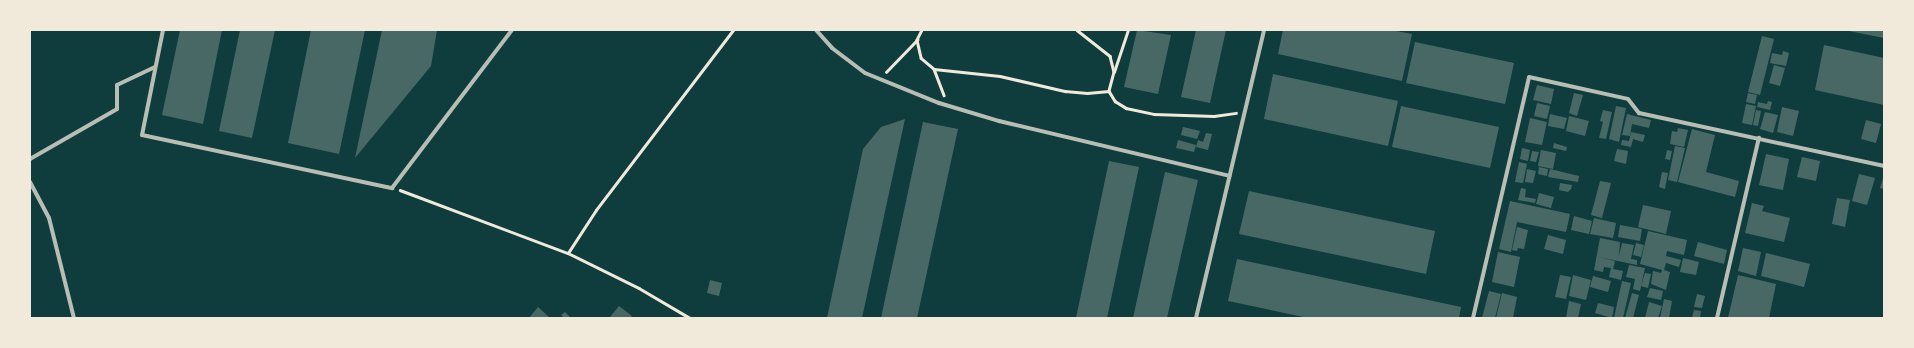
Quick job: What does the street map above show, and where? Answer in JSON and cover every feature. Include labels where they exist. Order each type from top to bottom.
[{"type":"street","points":[[163,30],[142,135],[392,188],[512,30]]},
{"type":"street","points":[[816,30],[832,48],[872,76],[948,105],[999,120],[1230,176]]},
{"type":"street","points":[[1196,318],[1264,30]]},
{"type":"street","points":[[30,159],[117,109],[117,85],[155,67]]},
{"type":"street","points":[[1473,318],[1529,77],[1628,99],[1639,113],[1884,166]]},
{"type":"street","points":[[1717,318],[1759,138]]},
{"type":"street","points":[[30,182],[49,218],[74,318]]},
{"type":"path","points":[[568,253],[596,210],[733,30]]},
{"type":"path","points":[[872,76],[885,73],[916,40],[922,30]]},
{"type":"path","points":[[1077,30],[1110,56],[1114,72]]},
{"type":"path","points":[[1128,30],[1109,91],[1115,102],[1126,108],[1154,114],[1214,116],[1246,111]]},
{"type":"path","points":[[916,40],[921,58],[934,69],[948,105]]},
{"type":"path","points":[[934,69],[1000,76],[1065,91],[1109,91]]},
{"type":"path","points":[[392,188],[536,239],[639,288],[690,318]]},
{"type":"building","points":[[180,30],[222,30],[203,124],[162,115]]},
{"type":"building","points":[[240,30],[275,30],[252,138],[219,131]]},
{"type":"building","points":[[311,30],[365,30],[339,154],[288,143]]},
{"type":"building","points":[[382,30],[437,30],[431,66],[355,158]]},
{"type":"building","points":[[1137,30],[1171,35],[1158,94],[1124,87]]},
{"type":"building","points":[[1196,30],[1226,30],[1210,103],[1181,97]]},
{"type":"building","points":[[1283,30],[1391,30],[1412,34],[1402,81],[1278,54]]},
{"type":"building","points":[[1884,30],[1884,38],[1849,31]]},
{"type":"building","points":[[1762,36],[1774,39],[1760,95],[1748,92]]},
{"type":"building","points":[[1415,42],[1514,63],[1505,104],[1406,83]]},
{"type":"building","points":[[1824,45],[1884,58],[1884,105],[1815,90]]},
{"type":"building","points":[[1783,51],[1789,53],[1786,66],[1770,63],[1772,53],[1782,55]]},
{"type":"building","points":[[1774,65],[1785,68],[1780,86],[1769,83]]},
{"type":"building","points":[[1273,74],[1398,101],[1388,146],[1264,119]]},
{"type":"building","points":[[1537,85],[1554,89],[1551,104],[1533,100]]},
{"type":"building","points":[[1574,93],[1583,95],[1577,116],[1569,113]]},
{"type":"building","points":[[1748,93],[1757,95],[1755,104],[1746,102]]},
{"type":"building","points":[[1768,101],[1772,102],[1770,110],[1757,107],[1758,102],[1767,104]]},
{"type":"building","points":[[1537,103],[1550,106],[1547,119],[1534,116]]},
{"type":"building","points":[[1746,104],[1756,106],[1752,125],[1742,123]]},
{"type":"building","points":[[1401,106],[1499,127],[1490,168],[1392,147]]},
{"type":"building","points":[[1616,106],[1626,108],[1619,142],[1609,139]]},
{"type":"building","points":[[1782,107],[1799,111],[1793,136],[1777,132]]},
{"type":"building","points":[[1603,110],[1612,112],[1606,139],[1599,138],[1603,122],[1600,121]]},
{"type":"building","points":[[1756,110],[1761,111],[1758,126],[1753,125]]},
{"type":"building","points":[[1765,112],[1778,115],[1773,133],[1760,129]]},
{"type":"building","points":[[1550,114],[1567,118],[1564,129],[1548,126]]},
{"type":"building","points":[[1627,114],[1651,120],[1649,128],[1632,124],[1630,136],[1622,135]]},
{"type":"building","points":[[1569,116],[1589,121],[1585,136],[1566,131]]},
{"type":"building","points":[[1530,118],[1547,122],[1542,145],[1525,142]]},
{"type":"building","points":[[905,119],[862,318],[827,318],[863,149],[881,127]]},
{"type":"building","points":[[1866,120],[1881,124],[1876,143],[1861,139]]},
{"type":"building","points":[[923,122],[958,129],[917,318],[881,318]]},
{"type":"building","points":[[1183,127],[1200,131],[1197,139],[1181,135]]},
{"type":"building","points":[[1678,128],[1688,130],[1684,147],[1670,144],[1672,131],[1677,132]]},
{"type":"building","points":[[1692,129],[1715,135],[1706,172],[1739,181],[1735,197],[1678,182]]},
{"type":"building","points":[[1631,132],[1645,135],[1643,142],[1633,139],[1631,147],[1621,145],[1622,140],[1629,141]]},
{"type":"building","points":[[1206,133],[1212,134],[1208,150],[1196,147],[1198,140],[1203,142]]},
{"type":"building","points":[[1178,140],[1196,145],[1194,152],[1176,148]]},
{"type":"building","points":[[1554,143],[1567,147],[1566,151],[1553,148]]},
{"type":"building","points":[[1675,146],[1685,148],[1677,182],[1668,180]]},
{"type":"building","points":[[1522,148],[1530,150],[1528,161],[1520,159]]},
{"type":"building","points":[[1617,149],[1628,151],[1626,164],[1614,161]]},
{"type":"building","points":[[1541,150],[1556,153],[1553,169],[1538,166]]},
{"type":"building","points":[[1667,150],[1672,151],[1670,160],[1665,159]]},
{"type":"building","points":[[1532,151],[1539,152],[1536,162],[1530,161]]},
{"type":"building","points":[[1766,154],[1789,159],[1783,190],[1759,185]]},
{"type":"building","points":[[1802,157],[1820,161],[1816,181],[1797,177]]},
{"type":"building","points":[[1109,161],[1139,167],[1107,318],[1076,318]]},
{"type":"building","points":[[1519,162],[1527,164],[1523,183],[1515,182]]},
{"type":"building","points":[[1539,167],[1548,169],[1547,176],[1538,174]]},
{"type":"building","points":[[1527,169],[1536,171],[1533,183],[1525,182]]},
{"type":"building","points":[[1550,169],[1579,176],[1578,182],[1548,177]]},
{"type":"building","points":[[1165,172],[1198,180],[1167,318],[1133,318]]},
{"type":"building","points":[[1662,172],[1668,173],[1665,189],[1659,187]]},
{"type":"building","points":[[1859,174],[1875,178],[1867,205],[1852,201]]},
{"type":"building","points":[[1884,178],[1884,189],[1880,188]]},
{"type":"building","points":[[1600,181],[1611,183],[1602,218],[1591,215]]},
{"type":"building","points":[[1560,183],[1572,185],[1571,189],[1568,192],[1559,190]]},
{"type":"building","points":[[1521,188],[1526,189],[1525,197],[1536,199],[1535,203],[1518,200]]},
{"type":"building","points":[[1249,191],[1435,231],[1426,274],[1239,234]]},
{"type":"building","points":[[1539,193],[1554,197],[1551,208],[1536,204]]},
{"type":"building","points":[[1837,198],[1850,200],[1845,227],[1832,224]]},
{"type":"building","points":[[1510,201],[1570,214],[1566,232],[1517,222],[1511,252],[1499,249]]},
{"type":"building","points":[[1752,203],[1764,206],[1762,211],[1790,218],[1784,242],[1745,233]]},
{"type":"building","points":[[1643,205],[1671,211],[1666,234],[1638,227]]},
{"type":"building","points":[[1574,216],[1592,221],[1589,234],[1571,230]]},
{"type":"building","points":[[1594,218],[1616,223],[1613,238],[1590,234]]},
{"type":"building","points":[[1620,225],[1642,229],[1640,241],[1618,237]]},
{"type":"building","points":[[1517,227],[1528,230],[1524,249],[1518,248],[1517,251],[1512,250]]},
{"type":"building","points":[[1648,231],[1687,240],[1684,255],[1667,251],[1666,256],[1681,260],[1679,267],[1666,263],[1664,270],[1670,272],[1666,290],[1651,284],[1653,271],[1661,273],[1662,270],[1640,264]]},
{"type":"building","points":[[1548,235],[1566,240],[1563,254],[1544,249]]},
{"type":"building","points":[[1600,238],[1620,242],[1619,256],[1622,243],[1634,245],[1631,259],[1637,260],[1637,265],[1599,257],[1615,261],[1613,269],[1623,271],[1621,280],[1609,277],[1611,268],[1604,267],[1603,272],[1594,270]]},
{"type":"building","points":[[1698,242],[1727,250],[1724,264],[1694,256]]},
{"type":"building","points":[[1636,243],[1644,245],[1641,257],[1633,255]]},
{"type":"building","points":[[1743,248],[1761,252],[1756,276],[1738,271]]},
{"type":"building","points":[[1498,252],[1520,257],[1514,287],[1492,282]]},
{"type":"building","points":[[1766,253],[1810,264],[1804,287],[1761,276]]},
{"type":"building","points":[[1683,258],[1699,262],[1696,275],[1680,272]]},
{"type":"building","points":[[1237,259],[1461,307],[1459,318],[1308,318],[1228,301]]},
{"type":"building","points":[[1629,265],[1645,268],[1640,291],[1633,289],[1635,279],[1626,277]]},
{"type":"building","points":[[1645,273],[1651,274],[1648,288],[1641,286]]},
{"type":"building","points":[[1560,275],[1571,277],[1566,299],[1555,297]]},
{"type":"building","points":[[1573,275],[1591,280],[1586,300],[1569,296]]},
{"type":"building","points":[[1738,275],[1776,284],[1769,318],[1728,318]]},
{"type":"building","points":[[1593,276],[1611,281],[1608,292],[1590,287]]},
{"type":"building","points":[[710,280],[722,283],[719,296],[707,293]]},
{"type":"building","points":[[1622,281],[1631,283],[1623,318],[1614,318]]},
{"type":"building","points":[[1650,288],[1663,291],[1661,300],[1647,297]]},
{"type":"building","points":[[1489,291],[1501,294],[1495,318],[1482,318]]},
{"type":"building","points":[[1502,293],[1517,297],[1513,318],[1496,318]]},
{"type":"building","points":[[1632,293],[1639,295],[1633,318],[1625,318]]},
{"type":"building","points":[[1697,294],[1705,296],[1702,308],[1694,307]]},
{"type":"building","points":[[1664,299],[1672,301],[1669,318],[1660,318]]},
{"type":"building","points":[[1569,301],[1581,304],[1578,318],[1566,318]]},
{"type":"building","points":[[1649,302],[1662,306],[1658,318],[1645,318]]},
{"type":"building","points":[[1598,303],[1614,307],[1612,318],[1595,313]]},
{"type":"building","points":[[619,306],[632,316],[630,318],[610,317]]},
{"type":"building","points":[[538,307],[549,317],[548,318],[529,318]]},
{"type":"building","points":[[1694,310],[1701,311],[1700,318],[1692,318]]},
{"type":"building","points":[[565,312],[571,318],[564,318],[561,315]]}]
